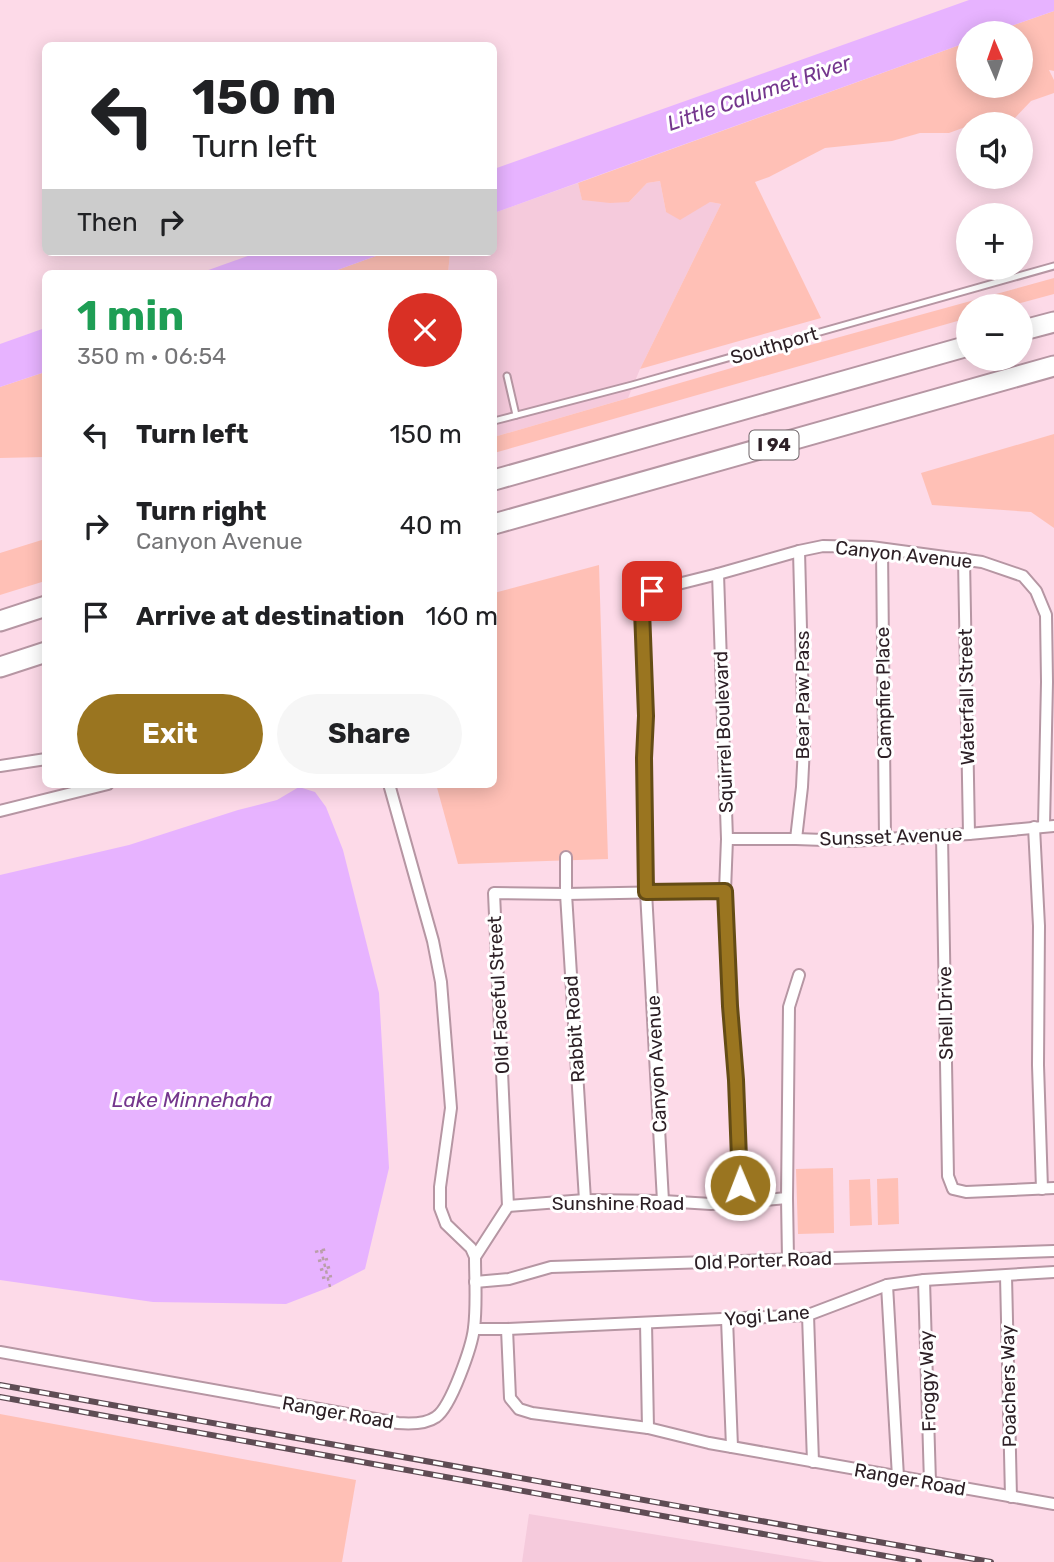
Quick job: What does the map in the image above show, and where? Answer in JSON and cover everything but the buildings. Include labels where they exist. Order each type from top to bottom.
[{"type":"highway","points":[[1033,328],[1054,322]]},
{"type":"highway","name":"I 94","points":[[497,479],[956,349]]},
{"type":"highway","name":"I 94","points":[[497,523],[1054,366]]},
{"type":"highway","points":[[0,621],[42,607]]},
{"type":"highway","points":[[0,667],[42,653]]},
{"type":"street","name":"Canyon Avenue","points":[[663,1201],[646,892],[646,716],[642,604],[647,595],[658,589],[823,546],[882,548],[982,562],[1023,576],[1036,591],[1046,615],[1051,684],[1039,926],[1038,1065],[1042,1189]]},
{"type":"street","name":"Campfire Place","points":[[882,548],[885,838]]},
{"type":"street","name":"Bear Paw Pass","points":[[796,839],[804,735],[799,551]]},
{"type":"street","name":"Waterfall Street","points":[[964,559],[969,834]]},
{"type":"street","name":"Squirrel Boulevard","points":[[718,574],[727,839],[725,891]]},
{"type":"street","points":[[0,766],[42,760]]},
{"type":"street","points":[[0,811],[92,788]]},
{"type":"street","points":[[390,788],[433,941],[441,982],[451,1108],[440,1187],[440,1208],[446,1224],[471,1248],[475,1257]]},
{"type":"street","name":"Sunsset Avenue","points":[[727,839],[851,841],[1044,827]]},
{"type":"street","name":"Shell Drive","points":[[942,836],[948,1176],[953,1189],[966,1192],[1042,1189]]},
{"type":"street","name":"Rabbit Road","points":[[566,857],[585,1200]]},
{"type":"street","name":"Old Faceful Street","points":[[508,1206],[494,893],[725,891]]},
{"type":"street","points":[[725,891],[740,1178],[735,1197]]},
{"type":"street","points":[[788,1259],[789,1007],[799,975]]},
{"type":"street","points":[[1042,1189],[1054,1188]]},
{"type":"street","name":"Sunshine Road","points":[[508,1206],[585,1200],[711,1204],[726,1203],[735,1197],[753,1201],[787,1199]]},
{"type":"street","points":[[475,1257],[508,1206]]},
{"type":"street","name":"Old Porter Road","points":[[475,1282],[509,1279],[551,1267],[1054,1251]]},
{"type":"street","name":"Ranger Road","points":[[0,1352],[398,1423],[434,1419],[446,1405],[456,1385],[474,1329],[475,1257]]},
{"type":"street","name":"Yogi Lane","points":[[474,1329],[808,1315],[887,1285],[924,1280],[1054,1272]]},
{"type":"street","name":"Poachers Way","points":[[1006,1276],[1011,1497]]},
{"type":"street","name":"Froggy Way","points":[[924,1280],[930,1483]]},
{"type":"street","points":[[887,1285],[898,1477]]},
{"type":"street","points":[[808,1315],[813,1462]]},
{"type":"street","points":[[727,1319],[732,1447]]},
{"type":"street","points":[[646,1322],[648,1428]]},
{"type":"street","name":"Ranger Road","points":[[507,1329],[510,1398],[519,1409],[648,1428],[732,1447],[1054,1504]]},
{"type":"lane","name":"Southport","points":[[497,420],[632,385],[1054,266]]},
{"type":"lane","points":[[507,376],[516,415]]},
{"type":"path","points":[[314,1252],[327,1249]]},
{"type":"path","points":[[321,1250],[326,1259],[330,1287]]},
{"type":"path","points":[[318,1261],[326,1259]]},
{"type":"path","points":[[320,1270],[328,1268]]},
{"type":"path","points":[[322,1278],[332,1276]]},
{"type":"shaded area","points":[[1054,11],[1054,71],[1049,70],[1054,80],[1054,93],[1031,101],[1021,112],[956,112],[956,130],[949,133],[920,133],[892,141],[825,148],[755,182],[821,318],[640,369],[721,204],[710,202],[680,220],[666,212],[660,181],[647,183],[629,202],[610,203],[582,200],[578,183],[956,46],[956,98],[1033,98],[1033,21],[1025,21]]},
{"type":"shaded area","points":[[660,181],[666,212],[710,202],[721,204],[628,398],[497,436],[497,270],[448,270],[450,256],[497,256],[497,212],[578,183],[582,199],[629,202],[647,183]]},
{"type":"shaded area","points":[[376,256],[450,256],[448,270],[337,270]]},
{"type":"shaded area","points":[[1054,278],[1054,294],[1033,300],[1033,294],[996,294]]},
{"type":"shaded area","points":[[956,305],[956,321],[497,452],[497,436]]},
{"type":"shaded area","points":[[42,373],[42,457],[0,458],[0,387]]},
{"type":"shaded area","points":[[1054,434],[1054,528],[1031,512],[932,505],[921,473]]},
{"type":"shaded area","points":[[42,540],[42,582],[0,595],[0,553]]},
{"type":"shaded area","points":[[599,565],[608,859],[458,864],[437,788],[497,788],[497,592]]},
{"type":"shaded area","points":[[833,1168],[834,1233],[798,1234],[796,1169]]},
{"type":"shaded area","points":[[898,1178],[899,1224],[878,1225],[877,1179]]},
{"type":"shaded area","points":[[870,1179],[872,1225],[850,1226],[849,1180]]},
{"type":"shaded area","points":[[0,1414],[356,1480],[342,1562],[0,1562]]},
{"type":"shaded area","points":[[529,1514],[824,1562],[522,1562]]},
{"type":"water","name":"Little Calumet River","points":[[969,0],[1054,0],[1054,11],[1025,21],[956,21],[956,46],[497,212],[497,168]]},
{"type":"water","points":[[248,256],[376,256],[337,270],[208,270]]},
{"type":"water","points":[[42,329],[42,373],[0,387],[0,344]]},
{"type":"water","name":"Lake Minnehaha","points":[[297,788],[302,788],[315,792],[326,807],[343,850],[379,993],[389,1168],[365,1269],[330,1287],[286,1304],[153,1302],[0,1280],[0,875],[129,845],[277,800]]},
{"type":"railway","points":[[0,1385],[991,1562]]},
{"type":"railway","points":[[0,1397],[919,1562]]},
{"type":"route","points":[[652,591],[642,604],[646,716],[646,892],[725,891],[740,1185]]}]
